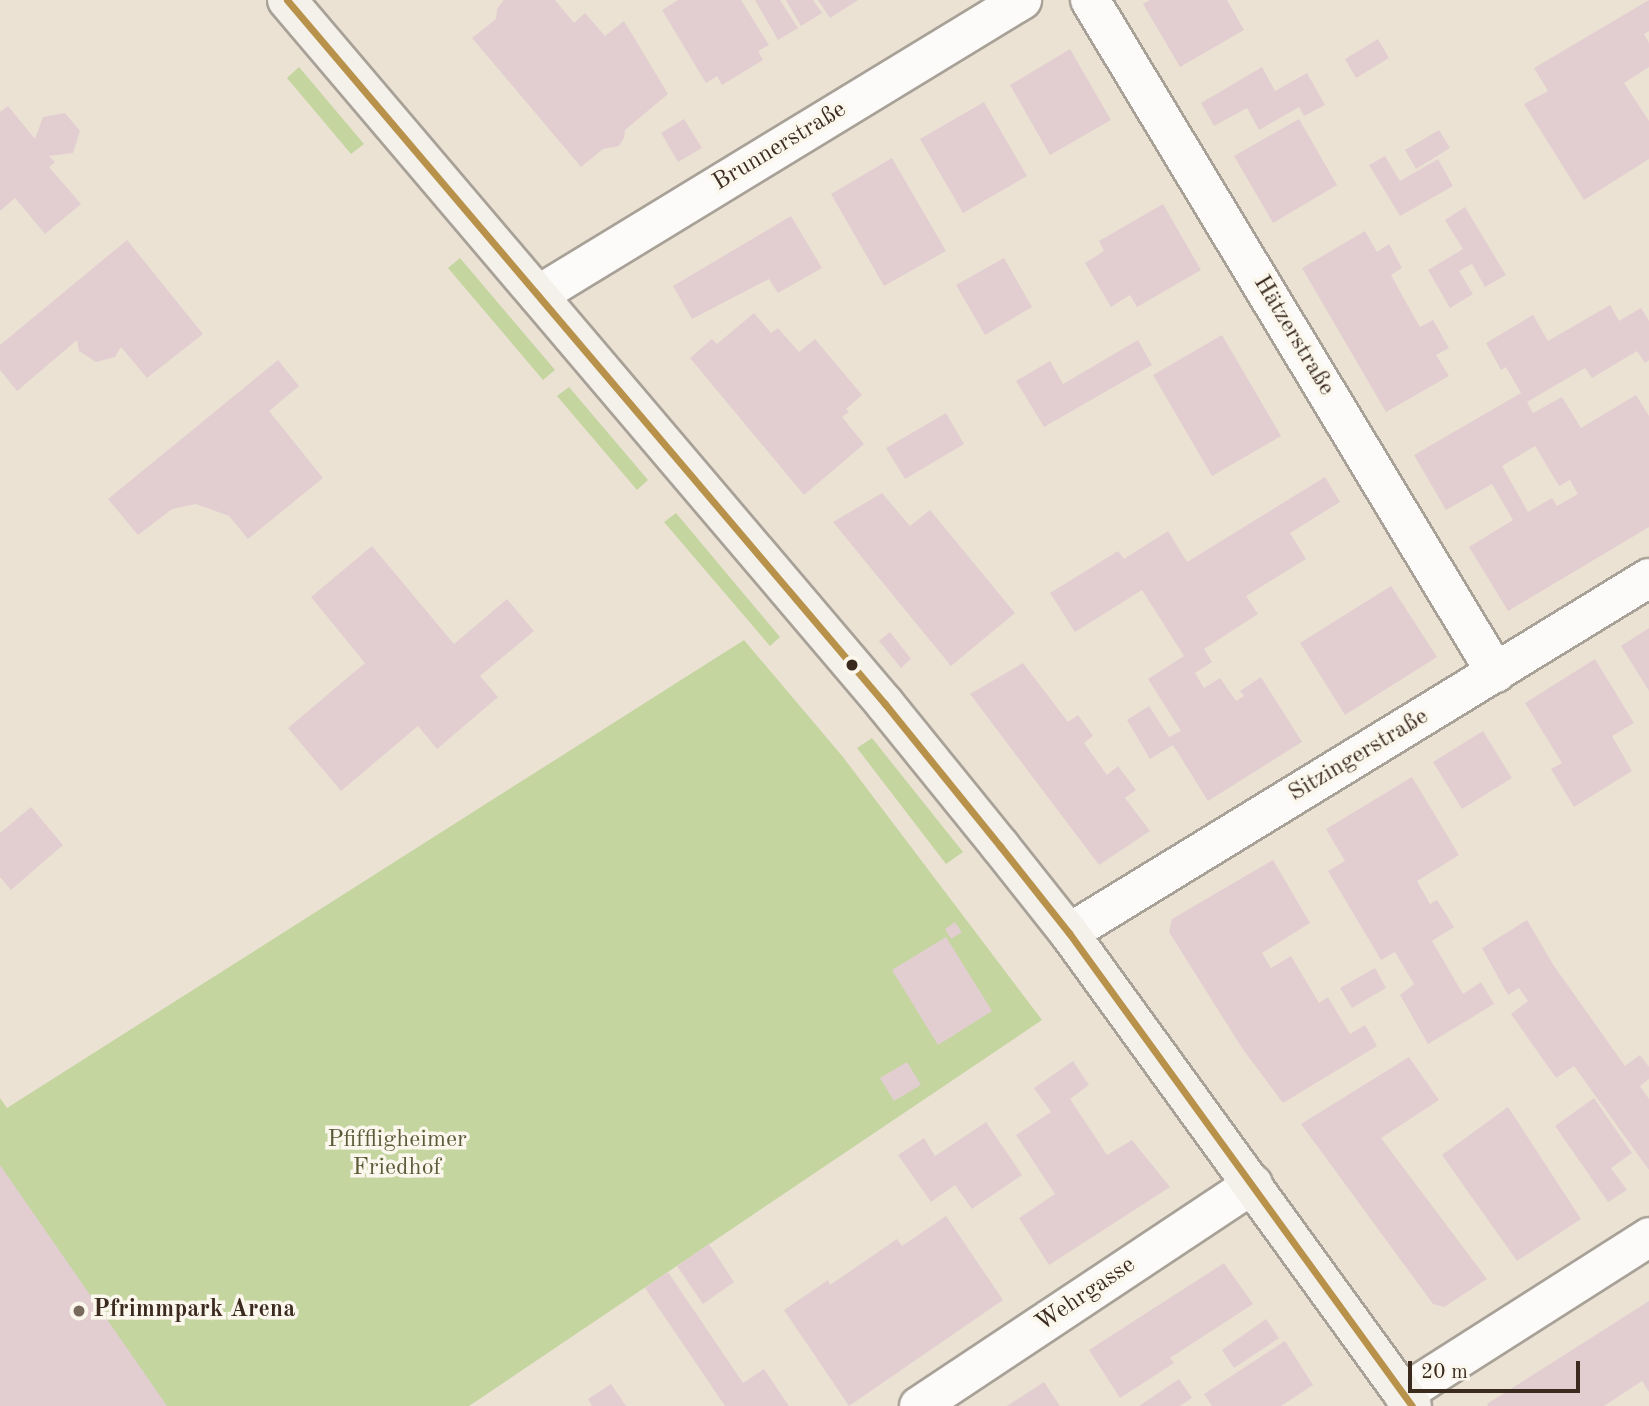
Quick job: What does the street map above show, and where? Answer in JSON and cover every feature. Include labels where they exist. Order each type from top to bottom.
[{"type":"street","points":[[287,0],[885,704],[1069,933],[1408,1400],[1649,1237]]},
{"type":"street","name":"Brunnerstraße","points":[[538,295],[1022,0]]},
{"type":"street","name":"Hätzerstraße","points":[[1090,0],[1496,673]]},
{"type":"street","name":"Sitzingerstraße","points":[[1069,933],[1649,578]]},
{"type":"street","name":"Wehrgasse","points":[[919,1406],[1253,1184]]},
{"type":"green space","points":[[299,67],[364,144],[351,154],[287,78]]},
{"type":"green space","points":[[460,258],[555,370],[543,380],[448,268]]},
{"type":"green space","points":[[569,387],[648,480],[637,490],[557,396]]},
{"type":"green space","points":[[676,513],[780,637],[770,646],[664,522]]},
{"type":"green space","name":"Pfiffligheimer Friedhof","points":[[744,640],[843,757],[1042,1020],[469,1406],[0,1406],[0,1098],[7,1108]]},
{"type":"green space","points":[[872,738],[963,852],[946,864],[857,748]]},
{"type":"building","points":[[504,0],[555,0],[574,23],[585,13],[605,36],[624,21],[668,94],[625,130],[619,146],[603,149],[581,167],[472,38],[496,19],[497,9]]},
{"type":"building","points":[[678,0],[741,0],[769,45],[758,51],[763,60],[722,85],[717,76],[706,83],[662,10]]},
{"type":"building","points":[[755,0],[780,0],[798,28],[778,40]]},
{"type":"building","points":[[786,0],[813,0],[822,13],[801,26]]},
{"type":"building","points":[[818,0],[858,0],[830,18]]},
{"type":"building","points":[[1150,0],[1227,0],[1244,30],[1180,67],[1143,4]]},
{"type":"building","points":[[1649,0],[1649,31],[1644,34],[1649,43],[1649,67],[1624,83],[1649,121],[1649,159],[1584,200],[1524,104],[1548,91],[1534,68]]},
{"type":"building","points":[[1378,39],[1389,58],[1356,78],[1345,59]]},
{"type":"building","points":[[1070,49],[1111,120],[1050,155],[1010,85]]},
{"type":"building","points":[[1262,67],[1275,91],[1307,73],[1325,105],[1304,116],[1299,107],[1259,130],[1247,108],[1214,126],[1201,103]]},
{"type":"building","points":[[984,102],[1027,176],[963,213],[920,139]]},
{"type":"building","points":[[8,106],[35,139],[43,117],[65,113],[80,131],[73,153],[49,156],[55,162],[49,167],[81,204],[45,234],[15,198],[0,211],[0,112]]},
{"type":"building","points":[[684,119],[702,148],[678,162],[661,133]]},
{"type":"building","points":[[1299,119],[1337,185],[1273,223],[1234,156]]},
{"type":"building","points":[[1439,130],[1450,148],[1416,169],[1405,150]]},
{"type":"building","points":[[1385,156],[1400,181],[1438,159],[1453,186],[1400,216],[1369,165]]},
{"type":"building","points":[[892,158],[946,251],[884,286],[831,194]]},
{"type":"building","points":[[1163,204],[1201,270],[1137,307],[1130,295],[1111,307],[1085,263],[1104,251],[1099,241]]},
{"type":"building","points":[[1465,207],[1506,275],[1485,287],[1472,264],[1459,271],[1473,294],[1450,308],[1428,270],[1463,249],[1445,220]]},
{"type":"building","points":[[791,216],[822,268],[778,293],[769,279],[692,319],[673,286]]},
{"type":"building","points":[[1365,231],[1377,252],[1389,244],[1402,268],[1391,275],[1420,327],[1433,320],[1449,348],[1436,355],[1449,376],[1386,412],[1302,268]]},
{"type":"building","points":[[127,240],[203,334],[147,378],[121,347],[115,357],[96,362],[79,351],[77,340],[17,391],[0,370],[0,345]]},
{"type":"building","points":[[1004,258],[1032,307],[985,335],[956,285]]},
{"type":"building","points":[[1610,305],[1619,321],[1641,308],[1649,321],[1649,360],[1645,363],[1637,351],[1592,378],[1585,368],[1527,402],[1533,413],[1562,397],[1581,428],[1636,395],[1649,416],[1649,527],[1508,611],[1469,547],[1513,520],[1492,484],[1446,510],[1414,455],[1521,393],[1506,367],[1501,370],[1486,343],[1533,315],[1548,341]],"holes":[[[1535,446],[1559,486],[1570,480],[1578,494],[1557,506],[1552,498],[1528,512],[1502,466]]]},
{"type":"building","points":[[754,313],[771,333],[778,328],[799,352],[815,339],[862,395],[846,409],[849,412],[842,417],[864,444],[804,495],[690,358],[712,339],[717,344]]},
{"type":"building","points":[[1222,335],[1281,436],[1212,476],[1153,375]]},
{"type":"building","points":[[1138,340],[1152,365],[1044,427],[1016,381],[1050,361],[1063,384]]},
{"type":"building","points":[[278,360],[299,386],[269,411],[323,478],[248,539],[229,516],[196,504],[172,509],[138,535],[108,499]]},
{"type":"building","points":[[946,413],[964,444],[905,479],[886,448]]},
{"type":"building","points":[[1325,477],[1340,502],[1290,533],[1306,559],[1246,596],[1258,614],[1204,649],[1212,662],[1195,673],[1204,688],[1220,678],[1236,701],[1244,696],[1240,691],[1261,677],[1302,742],[1208,801],[1173,745],[1150,759],[1127,720],[1149,706],[1169,737],[1181,731],[1148,679],[1184,656],[1142,590],[1075,632],[1050,593],[1118,551],[1124,559],[1168,531],[1187,562]]},
{"type":"building","points":[[882,493],[910,526],[930,510],[1015,613],[951,666],[833,522]]},
{"type":"building","points":[[372,546],[454,644],[507,599],[534,631],[480,676],[498,697],[437,749],[418,726],[341,791],[288,728],[365,663],[311,597]]},
{"type":"building","points":[[1391,586],[1437,657],[1345,715],[1300,643]]},
{"type":"building","points":[[1649,628],[1649,691],[1621,646]]},
{"type":"building","points":[[890,632],[911,659],[901,668],[879,641]]},
{"type":"building","points":[[1595,659],[1634,723],[1612,736],[1632,771],[1574,807],[1551,769],[1562,763],[1525,703]]},
{"type":"building","points":[[1023,663],[1068,722],[1078,715],[1093,736],[1084,743],[1107,775],[1118,766],[1136,790],[1125,798],[1150,831],[1099,865],[970,694]]},
{"type":"building","points":[[1483,731],[1512,778],[1462,809],[1433,762]]},
{"type":"building","points":[[1412,777],[1459,855],[1417,881],[1430,904],[1437,900],[1454,927],[1432,941],[1463,994],[1481,982],[1494,1004],[1428,1044],[1400,995],[1414,984],[1395,952],[1381,960],[1328,871],[1345,861],[1326,829]]},
{"type":"building","points":[[31,807],[63,845],[11,890],[0,877],[0,833]]},
{"type":"building","points":[[1273,860],[1310,923],[1262,953],[1271,968],[1291,956],[1319,1003],[1328,997],[1350,1034],[1365,1025],[1377,1046],[1283,1103],[1242,1048],[1169,932],[1172,919]]},
{"type":"building","points":[[1527,920],[1554,966],[1625,1066],[1640,1055],[1649,1067],[1649,1079],[1640,1086],[1649,1099],[1649,1170],[1574,1066],[1556,1078],[1511,1014],[1528,1001],[1519,988],[1508,995],[1482,948]]},
{"type":"building","points":[[955,922],[962,932],[951,939],[945,929]]},
{"type":"building","points":[[946,937],[992,1011],[938,1045],[892,970]]},
{"type":"building","points":[[1375,968],[1386,988],[1352,1008],[1340,988]]},
{"type":"building","points":[[1409,1057],[1439,1100],[1381,1138],[1487,1279],[1444,1307],[1433,1304],[1301,1124]]},
{"type":"building","points":[[1073,1061],[1089,1085],[1070,1099],[1107,1155],[1132,1140],[1170,1187],[1049,1265],[1019,1218],[1055,1194],[1016,1135],[1051,1112],[1034,1088]]},
{"type":"building","points":[[907,1062],[921,1085],[894,1101],[880,1078]]},
{"type":"building","points":[[1594,1098],[1632,1153],[1611,1168],[1627,1190],[1608,1202],[1555,1126]]},
{"type":"building","points":[[1508,1107],[1581,1219],[1517,1261],[1442,1155]]},
{"type":"building","points":[[986,1122],[1022,1175],[972,1209],[955,1185],[931,1202],[898,1155],[924,1138],[935,1156]]},
{"type":"building","points":[[0,1165],[167,1406],[0,1406]]},
{"type":"building","points":[[946,1216],[1003,1300],[849,1406],[784,1310],[828,1280],[830,1285],[897,1239],[902,1246]]},
{"type":"building","points":[[709,1244],[734,1282],[703,1304],[677,1266]]},
{"type":"building","points":[[1224,1263],[1253,1304],[1170,1358],[1174,1363],[1120,1398],[1089,1350]]},
{"type":"building","points":[[668,1272],[743,1383],[764,1369],[789,1406],[725,1406],[645,1288]]},
{"type":"building","points":[[1649,1301],[1649,1392],[1642,1381],[1604,1406],[1488,1406],[1487,1404]]},
{"type":"building","points":[[1266,1319],[1279,1338],[1234,1368],[1222,1350]]},
{"type":"building","points":[[1285,1341],[1313,1385],[1281,1406],[1212,1406],[1204,1394]]},
{"type":"building","points":[[1179,1379],[1192,1398],[1180,1406],[1139,1406]]},
{"type":"building","points":[[1044,1382],[1060,1406],[1007,1406]]},
{"type":"building","points":[[611,1384],[626,1406],[592,1406],[588,1399]]},
{"type":"transit line","points":[[287,0],[885,704],[1000,846],[1069,933],[1412,1406]]},
{"type":"place","name":"Pfrimmpark Arena","points":[[79,1311]]}]
